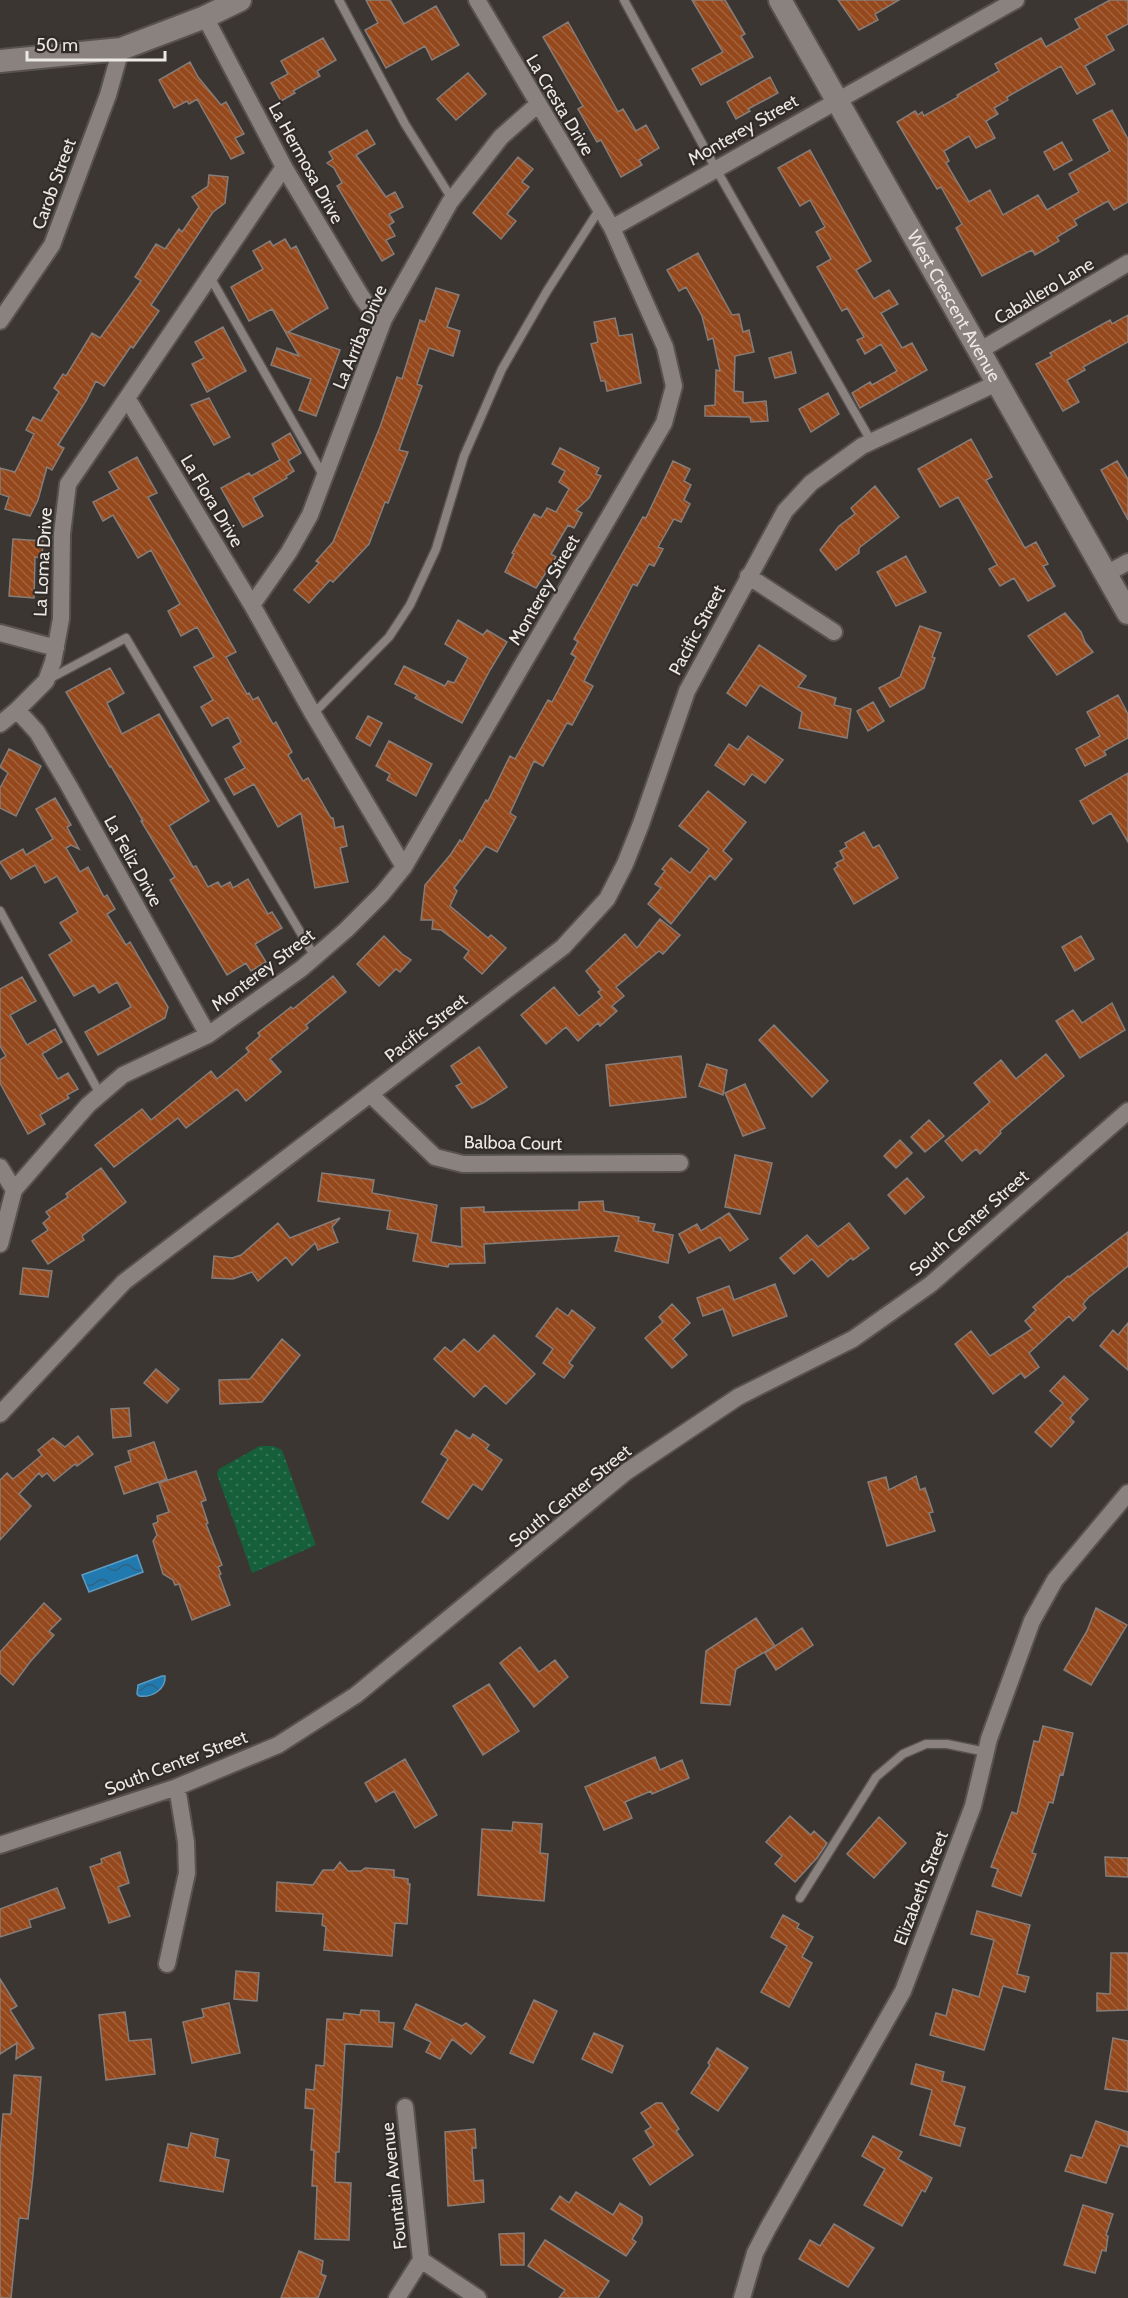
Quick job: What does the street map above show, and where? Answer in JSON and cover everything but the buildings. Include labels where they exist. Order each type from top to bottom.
[{"type":"street","points":[[0,61],[121,49],[205,17],[240,0]]},
{"type":"street","name":"La Cresta Drive","points":[[477,0],[599,210],[612,228]]},
{"type":"street","name":"West Crescent Avenue","points":[[780,0],[1128,614]]},
{"type":"street","name":"Monterey Street","points":[[0,1244],[14,1190],[83,1110],[100,1094],[123,1075],[208,1035],[315,957],[382,894],[404,867],[664,423],[674,386],[665,346],[612,228],[1016,0]]},
{"type":"street","name":"La Hermosa Drive","points":[[205,17],[284,167],[361,296],[371,310],[384,319]]},
{"type":"street","name":"Carob Street","points":[[0,321],[52,245],[108,95],[121,49]]},
{"type":"street","name":"La Arriba Drive","points":[[252,605],[289,552],[310,515],[384,319],[452,199],[501,137],[537,105]]},
{"type":"street","points":[[127,398],[284,167]]},
{"type":"street","name":"Caballero Lane","points":[[979,351],[1128,263]]},
{"type":"street","name":"Pacific Street","points":[[0,1414],[124,1282],[563,947],[607,899],[625,864],[687,691],[785,511],[804,490],[862,446],[997,383]]},
{"type":"street","name":"La Flora Drive","points":[[127,398],[252,605],[312,714],[404,867]]},
{"type":"street","name":"La Loma Drive","points":[[0,724],[46,681],[56,648],[61,619],[62,534],[68,484],[127,398]]},
{"type":"street","points":[[1106,574],[1128,562]]},
{"type":"street","name":"Pacific Street","points":[[748,576],[834,632]]},
{"type":"street","points":[[0,633],[56,648]]},
{"type":"street","name":"La Feliz Drive","points":[[17,710],[37,732],[69,786],[208,1035]]},
{"type":"street","name":"Balboa Court","points":[[371,1095],[435,1156],[463,1164],[680,1163]]},
{"type":"street","name":"South Center Street","points":[[0,1845],[177,1787],[278,1745],[356,1695],[626,1472],[738,1397],[853,1339],[931,1284],[1128,1111]]},
{"type":"street","points":[[0,1167],[14,1190]]},
{"type":"street","name":"Elizabeth Street","points":[[742,2298],[756,2253],[765,2234],[903,1991],[973,1806],[986,1752],[1022,1644],[1055,1580],[1128,1493]]},
{"type":"street","points":[[167,1964],[187,1873],[186,1842],[177,1787]]},
{"type":"street","name":"Fountain Avenue","points":[[397,2298],[422,2260],[405,2107]]},
{"type":"street","name":"Fountain Avenue","points":[[422,2260],[478,2298]]},
{"type":"lane","points":[[339,0],[405,124],[452,199]]},
{"type":"lane","points":[[624,0],[716,169],[871,441]]},
{"type":"lane","points":[[312,714],[334,695],[389,637],[410,605],[436,549],[464,456],[502,369],[547,291],[599,210]]},
{"type":"lane","points":[[210,277],[325,478]]},
{"type":"lane","points":[[46,681],[126,638],[315,957]]},
{"type":"lane","points":[[0,911],[100,1094]]},
{"type":"lane","points":[[800,1899],[876,1777],[903,1754],[926,1744],[947,1744],[986,1752]]},
{"type":"green space","points":[[260,1446],[273,1446],[282,1450],[316,1545],[252,1573],[217,1474],[219,1469]]},
{"type":"water","points":[[137,1555],[143,1572],[89,1592],[82,1575]]},
{"type":"water","points":[[165,1676],[165,1681],[157,1692],[144,1696],[137,1694],[138,1685]]}]
